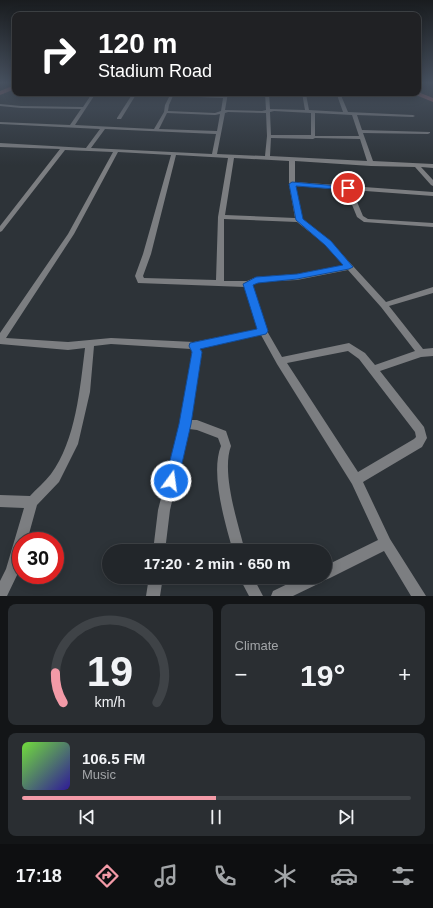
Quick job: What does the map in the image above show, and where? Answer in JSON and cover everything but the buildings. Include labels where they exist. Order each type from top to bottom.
[{"type":"street","points":[[72,126],[84,110]]},
{"type":"street","points":[[119,118],[124,110]]},
{"type":"street","points":[[267,111],[269,136],[267,158]]},
{"type":"street","points":[[310,111],[313,138]]},
{"type":"street","points":[[156,130],[166,112],[310,111],[413,116]]},
{"type":"street","points":[[214,156],[220,133],[223,112]]},
{"type":"street","points":[[354,114],[371,164]]},
{"type":"street","points":[[0,124],[220,133]]},
{"type":"street","points":[[88,149],[103,128]]},
{"type":"street","points":[[360,131],[428,133]]},
{"type":"street","points":[[269,136],[361,138]]},
{"type":"street","points":[[0,145],[433,166]]},
{"type":"street","points":[[0,230],[64,148]]},
{"type":"street","points":[[116,151],[71,234],[0,340],[68,346],[110,341],[194,346],[263,331]]},
{"type":"street","points":[[174,154],[147,254],[139,276],[141,281],[248,284],[256,280],[297,277],[349,267]]},
{"type":"street","points":[[220,283],[221,216],[231,157]]},
{"type":"street","points":[[292,160],[292,184],[299,220]]},
{"type":"street","points":[[417,166],[433,184]]},
{"type":"street","points":[[292,184],[433,194]]},
{"type":"street","points":[[348,188],[360,217],[366,221],[433,226]]},
{"type":"street","points":[[221,216],[299,220],[315,231],[328,243],[384,305],[421,353]]},
{"type":"street","points":[[248,284],[263,331],[280,361],[356,480],[386,544],[419,596]]},
{"type":"street","points":[[384,305],[433,290]]},
{"type":"street","points":[[0,596],[12,571],[32,502],[55,478],[73,444],[85,392],[90,343]]},
{"type":"street","points":[[160,544],[164,510],[185,424],[197,352],[194,346]]},
{"type":"street","points":[[280,361],[349,347],[362,356],[420,430],[422,438],[418,443],[356,480]]},
{"type":"street","points":[[372,370],[421,353],[433,352]]},
{"type":"street","points":[[185,424],[197,425],[222,435],[226,446],[224,449],[222,471],[238,544]]},
{"type":"street","points":[[0,501],[32,502]]},
{"type":"street","points":[[332,570],[386,544]]},
{"type":"street","points":[[153,596],[155,584]]},
{"type":"street","points":[[250,584],[256,596]]},
{"type":"street","points":[[278,596],[302,584]]},
{"type":"route","points":[[171,481],[185,424],[197,352],[194,346],[263,331],[248,284],[256,280],[297,277],[349,267],[328,243],[315,231],[299,220],[292,184],[348,188]]}]
